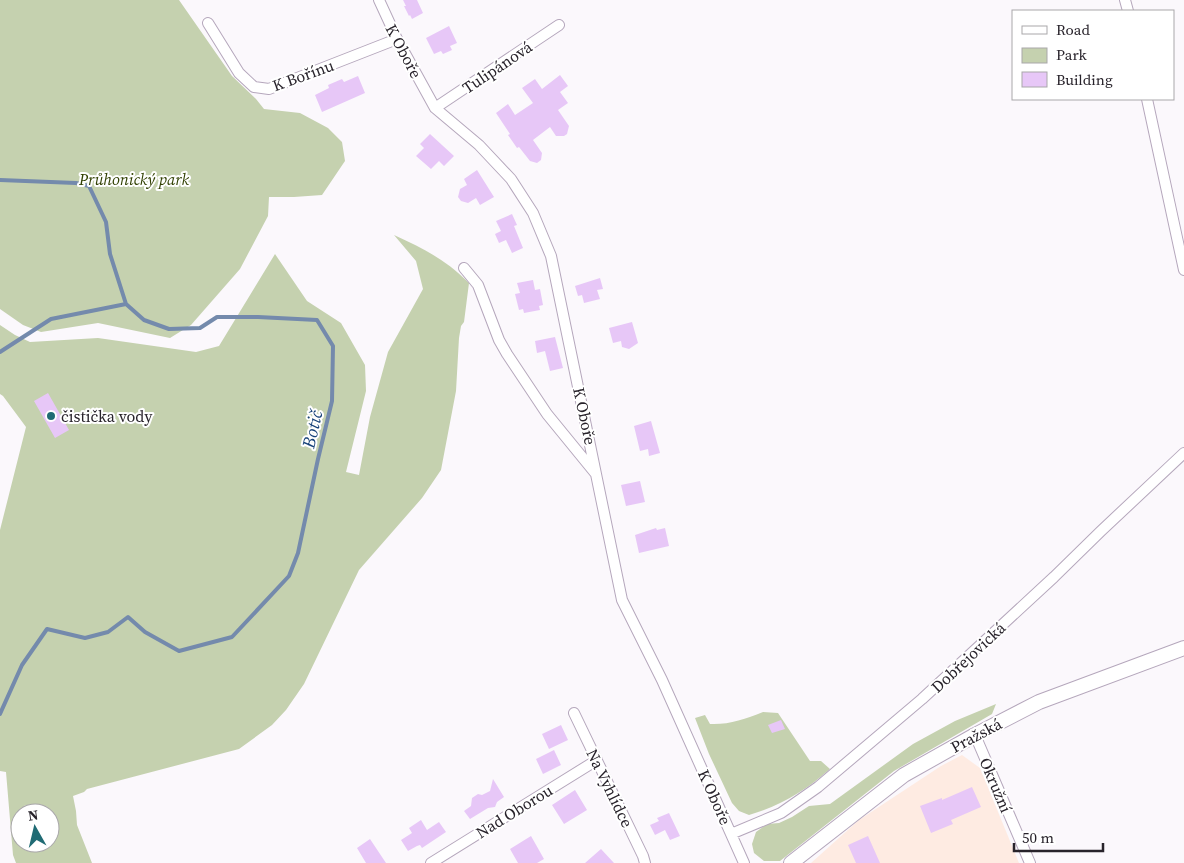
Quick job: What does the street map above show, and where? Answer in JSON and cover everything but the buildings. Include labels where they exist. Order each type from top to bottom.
[{"type":"main road","name":"Pražská","points":[[791,863],[904,775],[975,735],[1039,702],[1184,648]]},
{"type":"street","name":"K Oboře","points":[[378,0],[397,40],[435,108],[479,145],[511,179],[533,213],[551,256],[598,476],[622,600],[662,680],[744,863]]},
{"type":"street","name":"K Bořínu","points":[[208,23],[239,73],[254,87],[269,89],[397,40]]},
{"type":"street","name":"Tulipánová","points":[[435,108],[559,25]]},
{"type":"street","points":[[1147,100],[1184,270]]},
{"type":"street","points":[[464,268],[478,285],[499,340],[507,354],[547,414],[598,476]]},
{"type":"street","name":"Dobřejovická","points":[[732,834],[781,813],[818,787],[905,714],[1054,577],[1184,453]]},
{"type":"street","name":"Na Vyhlídce","points":[[574,713],[643,856],[644,863]]},
{"type":"street","name":"Okružní","points":[[975,735],[1030,863]]},
{"type":"street","name":"Nad Oborou","points":[[431,863],[597,760]]},
{"type":"shaded area","points":[[962,755],[980,768],[1019,863],[811,863],[859,820],[941,766]]},
{"type":"green space","name":"Průhonický park","points":[[0,0],[179,0],[232,76],[264,109],[300,113],[328,128],[342,142],[345,161],[322,195],[269,197],[268,216],[240,269],[191,325],[170,338],[98,323],[41,332],[23,325],[0,309]]},
{"type":"green space","points":[[394,235],[434,255],[469,283],[464,322],[461,326],[459,338],[456,391],[441,470],[422,498],[359,570],[304,684],[286,710],[272,725],[239,749],[87,789],[73,796],[77,825],[92,863],[16,863],[13,853],[60,853],[60,803],[10,803],[10,819],[6,772],[0,771],[0,530],[26,427],[0,394],[0,325],[30,342],[98,338],[196,352],[219,346],[275,254],[307,301],[341,323],[365,365],[366,391],[346,472],[359,475],[370,417],[388,352],[423,289],[416,261]]},
{"type":"green space","points":[[996,704],[992,714],[894,771],[780,861],[764,861],[754,853],[752,844],[756,832],[767,824],[779,823],[809,806],[830,804],[913,744],[955,721]]},
{"type":"green space","points":[[763,712],[778,713],[810,761],[821,761],[830,769],[792,796],[772,807],[749,815],[739,811],[732,803],[709,754],[695,718],[705,715],[710,724],[723,724]]},
{"type":"waterway","name":"Botič","points":[[0,180],[76,183],[89,186],[106,222],[110,254],[126,304],[144,320],[169,329],[200,328],[217,317],[317,320],[333,346],[332,401],[298,553],[289,576],[232,637],[179,651],[145,632],[128,617],[108,632],[85,638],[47,629],[22,665],[0,714]]},
{"type":"waterway","points":[[0,352],[51,319],[126,304]]},
{"type":"place","name":"čistička vody","points":[[51,416]]}]
